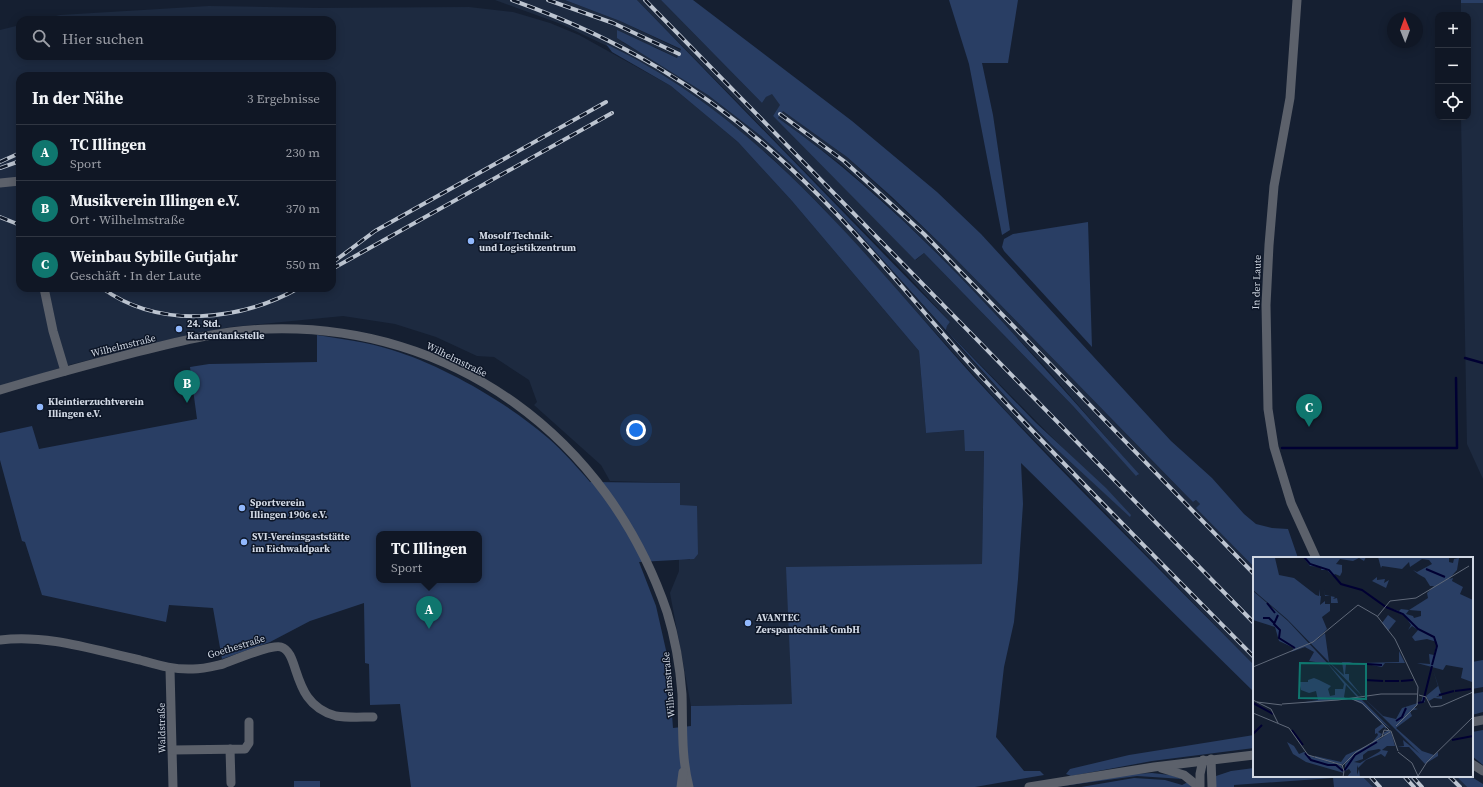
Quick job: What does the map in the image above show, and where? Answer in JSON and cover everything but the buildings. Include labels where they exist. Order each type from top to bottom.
[{"type":"street","name":"In der Laute","points":[[1296,0],[1290,98],[1274,186],[1268,245],[1266,305],[1268,409],[1274,447],[1289,496],[1316,557]]},
{"type":"street","points":[[0,183],[16,181]]},
{"type":"street","points":[[45,292],[53,331],[65,371]]},
{"type":"street","name":"Wilhelmstraße","points":[[0,390],[65,371],[169,344],[230,332],[268,329],[327,330],[387,341],[454,368],[492,389],[515,404],[551,432],[578,458],[610,498],[634,539],[659,592],[676,646],[682,694],[684,767],[681,787]]},
{"type":"street","name":"Goethestraße","points":[[0,640],[24,639],[54,641],[170,669],[194,669],[221,664],[270,647],[280,646],[288,651],[304,693],[315,705],[335,715],[373,717]]},
{"type":"street","name":"Waldstraße","points":[[170,669],[173,787]]},
{"type":"street","points":[[1473,722],[1483,720]]},
{"type":"street","points":[[173,750],[246,749],[249,743],[249,722]]},
{"type":"street","points":[[230,749],[231,783]]},
{"type":"street","points":[[1029,787],[1154,767],[1253,755]]},
{"type":"street","points":[[1200,787],[1200,774],[1207,760]]},
{"type":"street","points":[[1207,760],[1212,787]]},
{"type":"street","points":[[1473,765],[1483,771]]},
{"type":"street","name":"Wilhelmstraße","points":[[684,767],[689,787]]},
{"type":"street","points":[[1154,767],[1184,775],[1200,787]]},
{"type":"shaded area","points":[[495,0],[565,0],[620,21],[681,50],[677,58],[655,47],[622,42],[654,60],[708,95],[761,136],[791,163],[856,230],[1014,406],[1051,444],[1130,516],[946,330],[950,322],[906,274],[637,0],[661,0],[762,103],[766,97],[772,93],[781,105],[773,116],[916,260],[924,253],[1073,406],[1137,476],[1138,474],[1046,368],[939,255],[886,204],[842,165],[778,118],[783,110],[847,157],[945,248],[1184,493],[1193,502],[1196,500],[1200,504],[1197,508],[1253,566],[1253,664],[1007,412],[822,207],[771,157],[702,102],[634,59],[561,24]]},
{"type":"shaded area","points":[[565,0],[637,0],[950,322],[946,330],[1035,422],[1106,488],[1131,515],[1130,517],[1051,444],[1014,406],[856,230],[791,163],[761,136],[708,95],[617,38],[617,30],[677,58],[681,49],[620,21]]},
{"type":"shaded area","points":[[661,0],[693,0],[852,121],[937,192],[981,234],[1171,441],[1212,478],[1244,514],[1256,524],[1272,528],[1288,529],[1298,557],[1253,557],[1253,566],[1196,508],[1200,504],[1196,500],[1193,502],[1184,493],[945,248],[892,197],[847,157],[783,111],[778,118],[829,156],[924,240],[1012,332],[1139,474],[1136,476],[1073,406],[924,253],[915,260],[773,116],[780,105],[772,94],[766,97],[762,103]]},
{"type":"shaded area","points":[[949,0],[1018,0],[1008,63],[982,63],[993,115],[1010,230],[1002,235],[969,64]]},
{"type":"shaded area","points":[[1461,0],[1483,0],[1483,3],[1461,3]]},
{"type":"shaded area","points":[[1461,3],[1483,3],[1483,479],[1467,444],[1461,120],[1471,120],[1471,12],[1461,12]]},
{"type":"shaded area","points":[[209,6],[317,8],[469,7],[513,12],[550,23],[579,35],[671,86],[738,142],[792,201],[919,351],[926,433],[964,430],[984,451],[982,564],[948,565],[792,704],[691,706],[670,593],[679,571],[679,559],[690,560],[680,505],[680,483],[610,481],[601,465],[534,405],[537,402],[529,380],[494,357],[477,356],[436,337],[395,324],[343,316],[230,327],[171,339],[69,365],[0,387],[0,30],[16,26],[16,60],[336,60],[336,16],[56,16]]},
{"type":"shaded area","points":[[606,44],[662,74],[713,110],[761,149],[806,191],[849,236],[1007,413],[1253,664],[1253,691],[1021,463],[1023,504],[1018,579],[1014,622],[1004,667],[996,737],[1024,771],[1040,771],[1044,775],[975,787],[411,787],[400,704],[370,705],[369,664],[365,663],[364,603],[310,621],[270,642],[222,659],[213,608],[169,605],[166,622],[42,595],[25,542],[22,541],[0,460],[0,433],[32,426],[39,449],[197,419],[190,367],[209,364],[317,362],[317,335],[383,347],[432,365],[474,386],[514,412],[548,438],[590,482],[680,483],[680,505],[697,506],[698,554],[694,559],[639,562],[656,606],[668,659],[673,728],[691,726],[691,706],[792,704],[786,567],[982,564],[984,451],[965,451],[964,430],[926,433],[919,351],[792,201],[738,142],[671,86],[612,52]]},
{"type":"shaded area","points":[[1088,222],[1092,347],[1002,247],[1004,239],[1013,234]]},
{"type":"shaded area","points":[[1483,660],[1483,687],[1473,689],[1473,662]]},
{"type":"shaded area","points":[[1483,692],[1483,712],[1473,715],[1473,694]]},
{"type":"shaded area","points":[[1483,730],[1483,765],[1473,757],[1473,732]]},
{"type":"shaded area","points":[[1253,735],[1253,748],[1152,761],[1071,776],[1066,774],[1070,769],[1129,755]]},
{"type":"shaded area","points":[[1253,768],[1253,777],[1363,777],[1373,787],[1334,787],[1333,778],[1234,785],[1234,787],[1214,787],[1216,776],[1231,771]]},
{"type":"shaded area","points":[[1152,773],[1170,775],[1183,779],[1137,776],[1055,787],[1132,774]]},
{"type":"shaded area","points":[[1363,777],[1457,777],[1467,787],[1373,787]]},
{"type":"shaded area","points":[[1457,777],[1472,777],[1483,784],[1483,787],[1467,787]]},
{"type":"shaded area","points":[[1134,778],[1165,780],[1182,785],[1188,782],[1192,787],[1081,787]]},
{"type":"shaded area","points":[[294,781],[320,781],[320,787],[294,787]]},
{"type":"waterway","points":[[1465,358],[1483,363]]},
{"type":"waterway","points":[[1282,448],[1457,448],[1456,378]]},
{"type":"railway","points":[[512,0],[588,31],[658,67],[691,88],[755,136],[836,213],[977,372],[1114,516],[1253,656]]},
{"type":"railway","points":[[548,0],[613,23],[679,54]]},
{"type":"railway","points":[[645,0],[1253,622]]},
{"type":"railway","points":[[336,260],[375,231],[606,102]]},
{"type":"railway","points":[[336,267],[612,113]]},
{"type":"railway","points":[[780,114],[844,161],[924,234],[1253,573]]},
{"type":"railway","points":[[0,162],[16,155]]},
{"type":"railway","points":[[0,168],[16,162]]},
{"type":"railway","points":[[0,217],[16,223]]},
{"type":"railway","points":[[109,292],[125,301],[149,310],[174,315],[200,316],[226,314],[251,308],[291,292]]},
{"type":"railway","points":[[1371,777],[1380,787]]},
{"type":"railway","points":[[1405,777],[1414,787]]},
{"type":"railway","points":[[1413,777],[1422,787]]},
{"type":"railway","points":[[1450,777],[1460,787]]},
{"type":"place","name":"Mosolf Technik- und Logistikzentrum","points":[[471,241]]},
{"type":"place","name":"24. Std. Kartentankstelle","points":[[179,329]]},
{"type":"place","name":"Musikverein Illingen e.V.","points":[[187,403]]},
{"type":"place","name":"Kleintierzuchtverein Illingen e.V.","points":[[40,407]]},
{"type":"place","name":"Weinbau Sybille Gutjahr","points":[[1309,427]]},
{"type":"place","name":"Sportverein Illingen 1906 e.V.","points":[[242,508]]},
{"type":"place","name":"SVI-Vereinsgaststätte im Eichwaldpark","points":[[244,542]]},
{"type":"place","name":"AVANTEC Zerspantechnik GmbH","points":[[748,623]]},
{"type":"place","name":"TC Illingen","points":[[429,629]]}]
